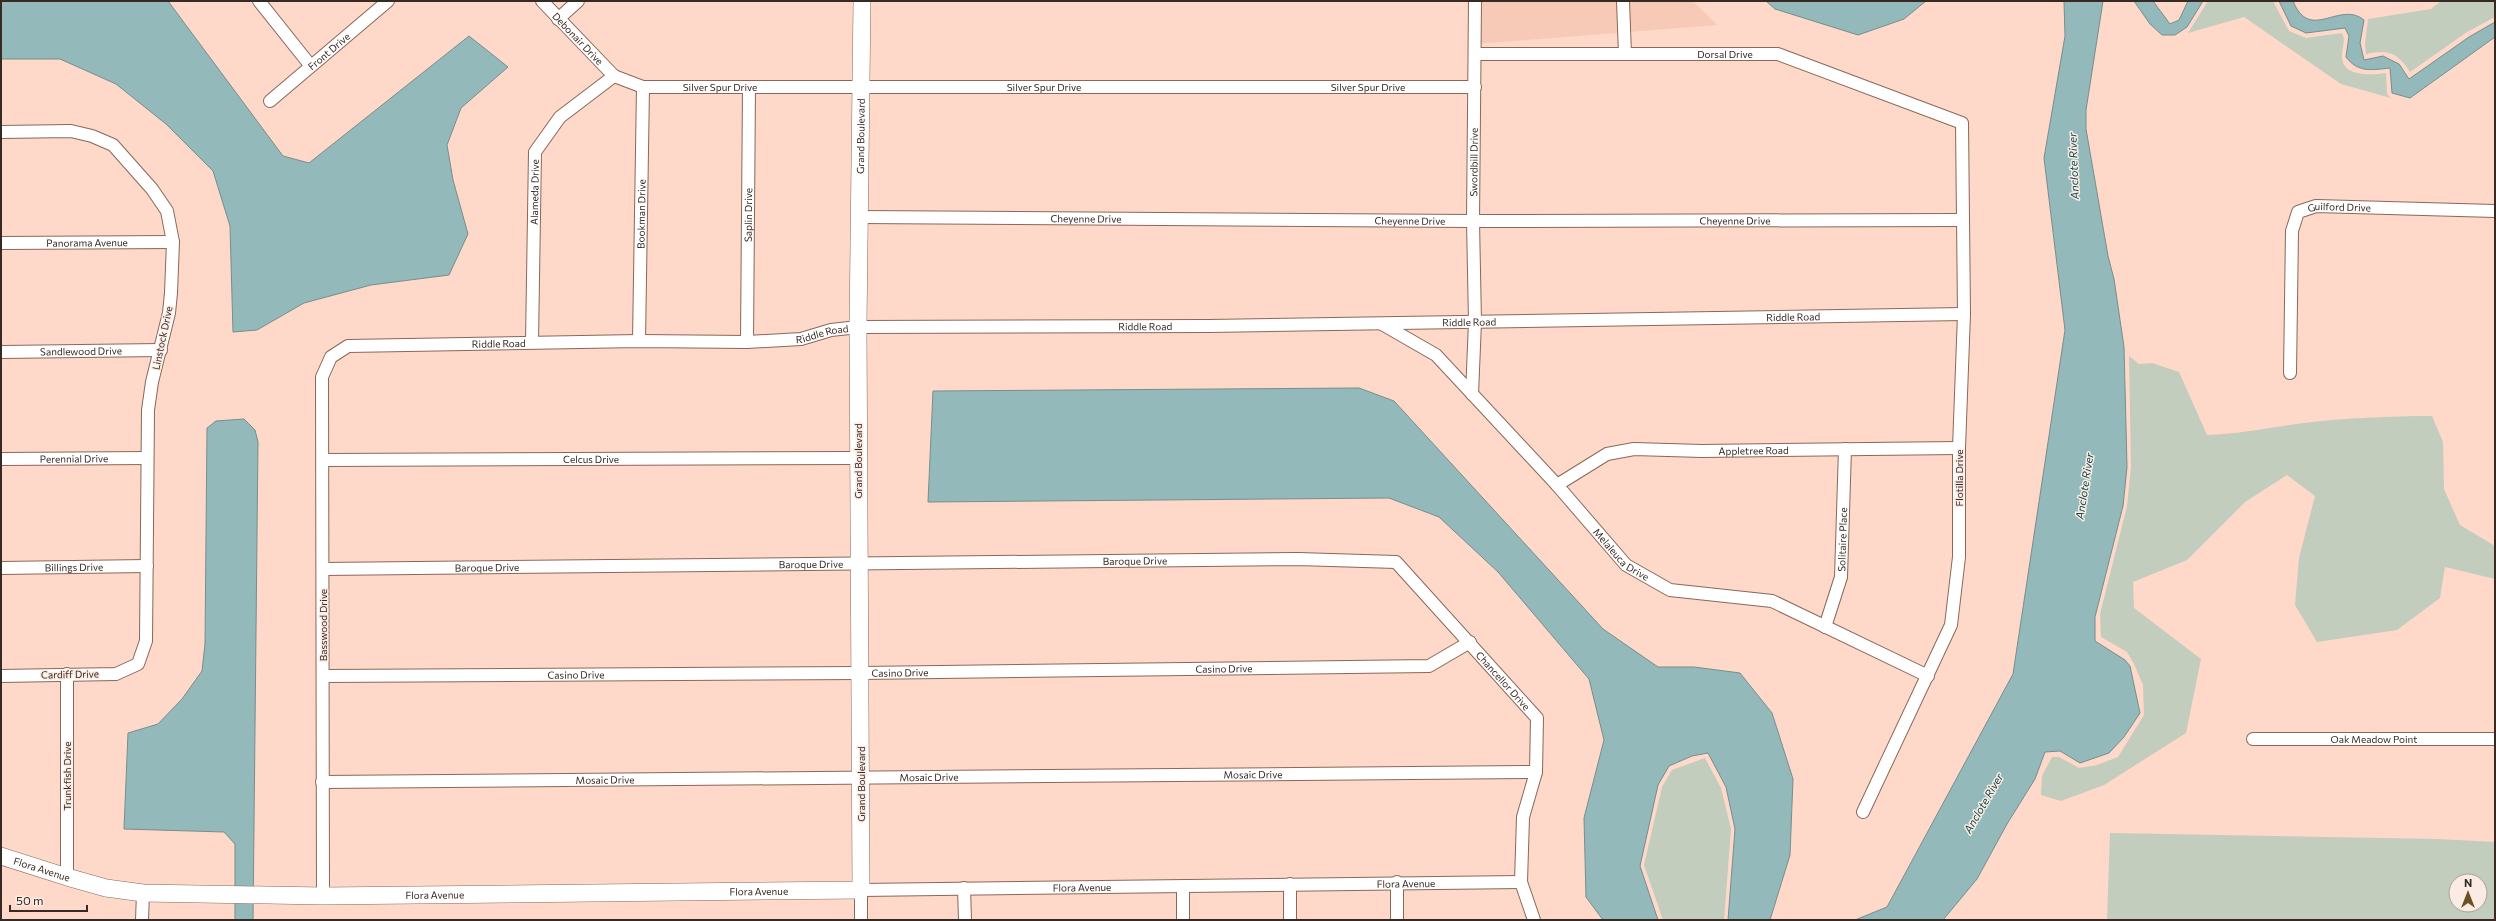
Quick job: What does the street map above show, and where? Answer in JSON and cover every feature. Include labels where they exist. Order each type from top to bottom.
[{"type":"street","points":[[259,1],[310,65]]},
{"type":"street","name":"Front Drive","points":[[270,101],[310,65],[388,1]]},
{"type":"street","name":"Debonair Drive","points":[[542,1],[614,76]]},
{"type":"street","points":[[558,19],[578,1]]},
{"type":"street","name":"Grand Boulevard","points":[[861,920],[862,779],[858,564],[858,327],[862,1]]},
{"type":"street","name":"Swordbill Drive","points":[[1472,394],[1475,322],[1473,221],[1475,1]]},
{"type":"street","points":[[1623,1],[1625,54]]},
{"type":"street","name":"Dorsal Drive","points":[[1475,54],[1778,54],[1962,123]]},
{"type":"street","name":"Silver Spur Drive","points":[[614,76],[643,87],[1475,87]]},
{"type":"street","name":"Alameda Drive","points":[[532,342],[535,152],[560,117],[614,76]]},
{"type":"street","name":"Bookman Drive","points":[[639,341],[643,87]]},
{"type":"street","name":"Saplin Drive","points":[[747,342],[750,87]]},
{"type":"street","name":"Flotilla Drive","points":[[1863,812],[1928,676],[1950,626],[1959,557],[1959,448],[1964,314],[1962,123]]},
{"type":"street","name":"Linstock Drive","points":[[1,132],[71,131],[92,136],[113,145],[152,189],[167,211],[173,242],[169,313],[152,382],[148,410],[146,641],[138,664]]},
{"type":"street","name":"Guilford Drive","points":[[2290,373],[2292,231],[2298,212],[2316,206],[2495,211]]},
{"type":"street","name":"Cheyenne Drive","points":[[859,218],[1473,221],[1962,220]]},
{"type":"street","name":"Panorama Avenue","points":[[1,243],[173,242]]},
{"type":"street","name":"Riddle Road","points":[[331,357],[348,346],[532,342],[747,342],[801,339],[831,330],[858,327],[1475,322],[1964,314]]},
{"type":"street","name":"Melaleuca Drive","points":[[1381,323],[1436,355],[1557,485],[1626,565],[1670,590],[1772,601],[1928,676]]},
{"type":"street","name":"Sandlewood Drive","points":[[1,352],[161,350]]},
{"type":"street","name":"Basswood Drive","points":[[323,896],[322,377],[331,357]]},
{"type":"street","name":"Appletree Road","points":[[1557,485],[1607,454],[1634,449],[1702,451],[1959,448]]},
{"type":"street","name":"Solitaire Place","points":[[1825,627],[1841,577],[1845,449]]},
{"type":"street","name":"Perennial Drive","points":[[1,459],[147,458]]},
{"type":"street","name":"Celcus Drive","points":[[323,460],[858,458]]},
{"type":"street","name":"Baroque Drive","points":[[323,569],[1298,560]]},
{"type":"street","name":"Chancellor Drive","points":[[1298,560],[1396,562],[1538,718],[1536,772],[1522,817],[1521,882],[1534,920]]},
{"type":"street","name":"Billings Drive","points":[[1,568],[147,566]]},
{"type":"street","name":"Casino Drive","points":[[323,676],[861,673],[1429,666],[1470,642]]},
{"type":"street","name":"Cardiff Drive","points":[[1,676],[116,674],[138,664]]},
{"type":"street","name":"Trunkfish Drive","points":[[67,674],[67,877]]},
{"type":"street","name":"Oak Meadow Point","points":[[2253,739],[2495,739]]},
{"type":"street","name":"Mosaic Drive","points":[[322,782],[862,779],[1536,772]]},
{"type":"street","name":"Flora Avenue","points":[[1,856],[106,888],[143,893],[225,893],[323,896],[964,888],[1183,887],[1397,882],[1521,882]]},
{"type":"street","points":[[1397,882],[1397,920]]},
{"type":"street","points":[[1290,884],[1290,920]]},
{"type":"street","points":[[1183,887],[1183,920]]},
{"type":"street","points":[[964,888],[965,920]]},
{"type":"street","points":[[142,920],[143,893]]},
{"type":"shaded area","points":[[1478,1],[1693,1],[1717,25],[1475,44]]},
{"type":"green space","points":[[2208,1],[2273,1],[2289,31],[2306,38],[2342,33],[2344,41],[2342,55],[2346,68],[2358,73],[2366,74],[2386,73],[2387,94],[2391,98],[2341,84],[2244,17],[2188,33]]},
{"type":"green space","points":[[2441,1],[2495,1],[2495,17],[2467,32],[2410,72],[2401,60],[2392,54],[2380,52],[2366,54],[2365,44],[2368,19],[2431,9]]},
{"type":"green space","points":[[2129,356],[2139,364],[2152,363],[2179,372],[2207,435],[2336,420],[2432,416],[2443,442],[2444,489],[2460,525],[2495,546],[2495,579],[2445,567],[2440,598],[2397,630],[2317,642],[2295,605],[2299,558],[2315,496],[2287,475],[2245,502],[2187,560],[2133,582],[2134,608],[2201,659],[2186,733],[2104,785],[2061,801],[2041,795],[2042,776],[2052,757],[2059,757],[2079,768],[2097,765],[2118,757],[2144,715],[2143,685],[2134,664],[2127,652],[2101,637],[2100,614],[2127,506],[2131,467]]},
{"type":"green space","points":[[1705,758],[1721,788],[1731,829],[1724,920],[1663,920],[1644,865],[1662,787],[1672,770]]},
{"type":"green space","points":[[2110,833],[2438,839],[2495,842],[2495,920],[2107,920]]},
{"type":"water","points":[[1,1],[168,1],[283,156],[309,163],[469,36],[508,67],[461,108],[447,145],[453,180],[468,234],[449,275],[371,285],[304,303],[257,330],[233,332],[230,226],[213,171],[166,124],[116,84],[60,59],[1,59]]},
{"type":"water","points":[[1766,1],[1926,1],[1904,19],[1858,35],[1775,9]]},
{"type":"water","name":"Anclote River","points":[[2064,1],[2103,1],[2086,110],[2086,129],[2108,256],[2114,279],[2124,347],[2127,467],[2123,506],[2095,617],[2095,641],[2125,660],[2130,666],[2140,713],[2124,737],[2109,753],[2080,763],[2060,751],[2045,752],[2035,779],[2007,824],[1977,879],[1943,920],[1855,920],[1887,907],[2013,674],[2065,330],[2044,158],[2065,36]]},
{"type":"water","points":[[2134,1],[2153,1],[2170,24],[2179,20],[2188,1],[2203,1],[2187,27],[2175,35],[2162,35],[2150,24]]},
{"type":"water","points":[[2279,1],[2293,1],[2300,13],[2308,19],[2326,19],[2345,14],[2354,15],[2364,20],[2360,43],[2364,60],[2383,56],[2399,64],[2409,79],[2469,37],[2495,22],[2495,37],[2410,98],[2392,93],[2390,68],[2371,70],[2360,68],[2355,66],[2346,57],[2349,36],[2345,28],[2306,33],[2291,26]]},
{"type":"water","points":[[1359,388],[1394,401],[1603,629],[1658,667],[1694,667],[1740,673],[1772,713],[1793,779],[1790,855],[1770,920],[1728,920],[1735,829],[1726,787],[1708,753],[1692,756],[1669,766],[1658,785],[1640,866],[1658,920],[1603,920],[1586,897],[1584,818],[1604,740],[1589,679],[1498,572],[1439,517],[1389,498],[928,502],[933,391]]},
{"type":"water","points":[[244,419],[255,430],[258,442],[253,920],[235,920],[235,844],[224,832],[124,829],[128,733],[158,724],[182,699],[202,671],[205,644],[207,428],[216,421]]}]
